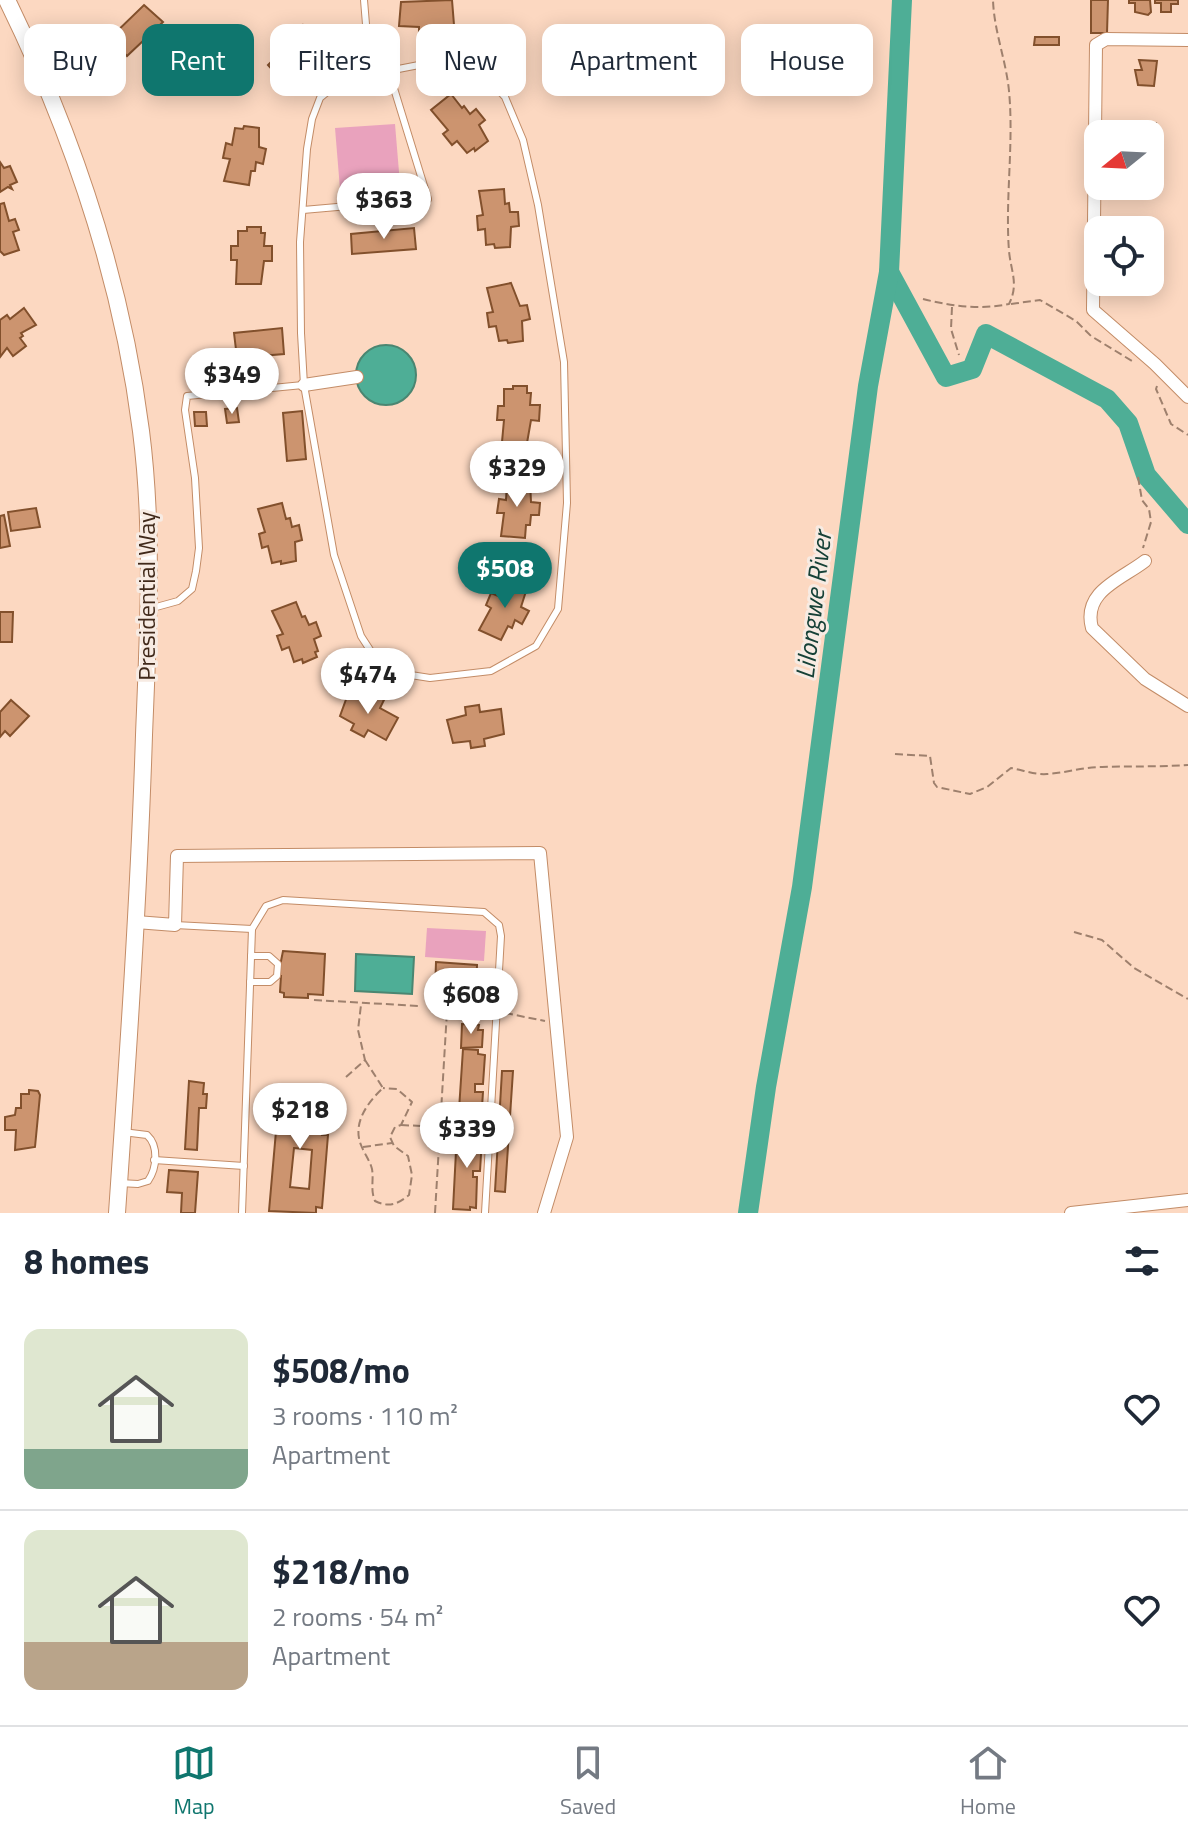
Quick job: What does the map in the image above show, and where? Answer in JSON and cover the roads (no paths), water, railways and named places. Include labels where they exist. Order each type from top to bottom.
[{"type":"main road","name":"Presidential Way","points":[[7,0],[44,78],[101,243],[124,327],[142,435],[149,526],[149,609],[136,922],[117,1213]]},
{"type":"street","points":[[1188,40],[1106,39],[1096,45],[1093,144],[1093,310],[1188,397]]},
{"type":"street","points":[[304,385],[357,377]]},
{"type":"street","points":[[1145,561],[1100,592],[1093,604],[1090,618],[1092,628],[1145,679],[1188,706]]},
{"type":"street","points":[[136,922],[175,925],[177,856],[540,853],[567,1137],[544,1213]]},
{"type":"street","points":[[1071,1213],[1188,1200]]},
{"type":"lane","points":[[364,0],[366,24]]},
{"type":"lane","points":[[322,96],[309,132],[303,210],[301,333],[304,385],[334,555],[361,636],[372,653],[398,673],[430,678],[491,671],[536,646],[558,609],[567,503],[564,362],[553,287],[523,140],[506,99],[484,75],[443,64],[400,68]]},
{"type":"lane","points":[[303,210],[428,199],[396,96]]},
{"type":"lane","points":[[149,609],[178,601],[192,589],[196,571],[199,548],[195,478],[185,410],[187,396],[304,385]]},
{"type":"lane","points":[[242,1213],[252,929],[266,906],[283,900],[484,912],[499,925],[501,936],[485,1213]]},
{"type":"lane","points":[[175,925],[252,929]]},
{"type":"lane","points":[[250,982],[270,982],[277,976],[278,964],[269,956],[251,956]]},
{"type":"lane","points":[[119,1183],[148,1181],[154,1160],[151,1138],[141,1133],[123,1132]]},
{"type":"lane","points":[[154,1160],[244,1166]]},
{"type":"water","points":[[386,345],[398,347],[407,354],[414,363],[414,387],[407,396],[398,403],[386,405],[374,403],[365,396],[358,387],[356,375],[358,363],[365,354],[374,347]]},
{"type":"water","points":[[356,954],[414,957],[412,994],[355,991]]},
{"type":"waterway","name":"Lilongwe River","points":[[748,1213],[766,1087],[802,887],[868,386],[889,272],[902,0]]},
{"type":"waterway","points":[[889,272],[946,377],[972,369],[986,334],[1107,399],[1128,423],[1146,475],[1188,524]]}]
